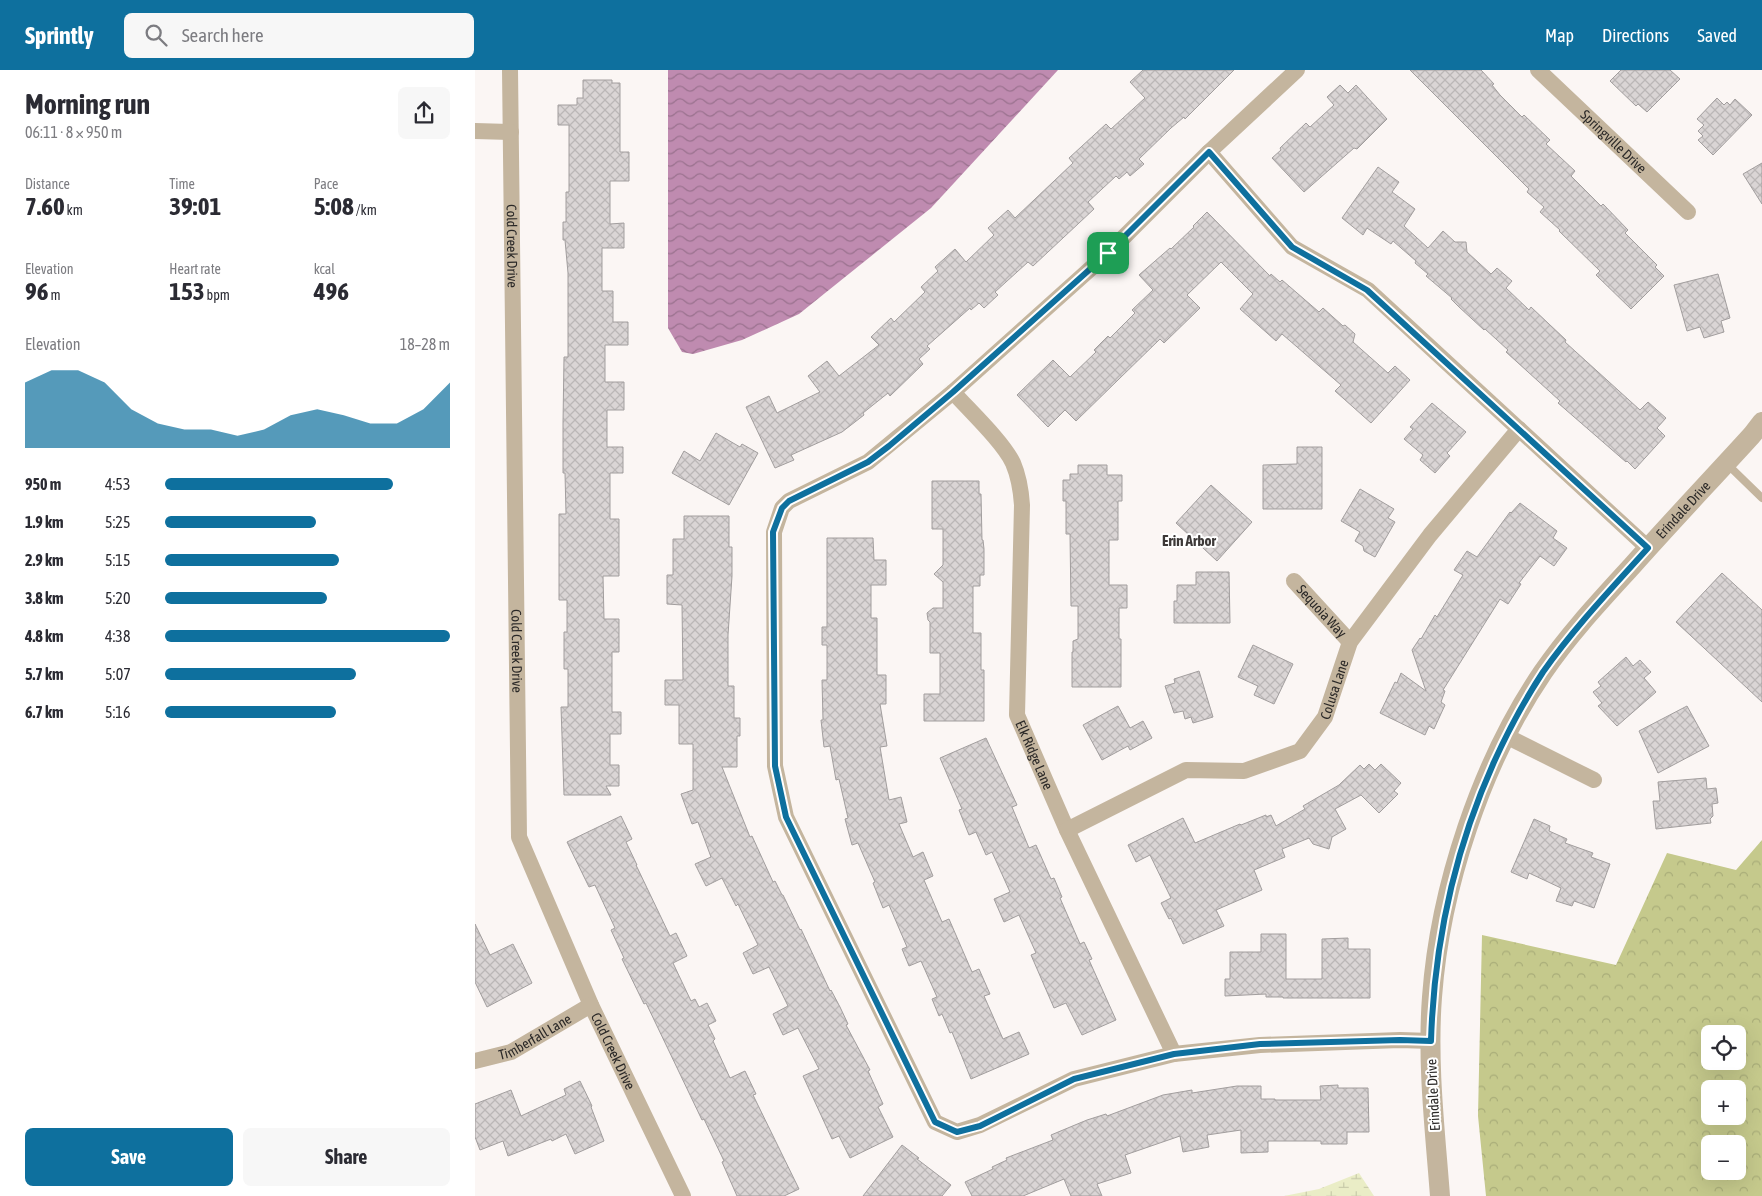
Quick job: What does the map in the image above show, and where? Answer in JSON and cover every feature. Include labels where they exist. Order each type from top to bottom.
[{"type":"street","name":"Cold Creek Drive","points":[[510,70],[519,837],[591,1005],[683,1196]]},
{"type":"street","points":[[1297,70],[1209,152],[1108,253],[953,392],[868,462],[789,501],[782,508],[773,532],[775,766],[786,817],[935,1122],[957,1132],[980,1126],[1074,1079],[1174,1054],[1260,1044],[1400,1040],[1431,1041]]},
{"type":"street","name":"Springville Drive","points":[[1538,70],[1689,212]]},
{"type":"street","points":[[475,131],[511,132]]},
{"type":"street","points":[[1209,152],[1292,247],[1367,290],[1648,548]]},
{"type":"street","name":"Elk Ridge Lane","points":[[953,392],[1007,451],[1020,481],[1022,505],[1017,715],[1067,830],[1174,1054]]},
{"type":"street","name":"Erindale Drive","points":[[1440,1196],[1434,1124],[1431,1041],[1432,997],[1437,952],[1449,895],[1470,820],[1506,736],[1533,689],[1565,642],[1648,548],[1759,428]]},
{"type":"street","name":"Colusa Lane","points":[[1067,830],[1186,770],[1244,771],[1300,751],[1325,717],[1350,642],[1430,535],[1519,429]]},
{"type":"street","name":"Sequoia Way","points":[[1294,581],[1350,642]]},
{"type":"street","points":[[1506,736],[1594,780]]},
{"type":"street","name":"Timberfall Lane","points":[[475,1060],[511,1052],[591,1005]]},
{"type":"lane","points":[[1726,463],[1762,498]]},
{"type":"green space","points":[[1762,840],[1762,1196],[1486,1196],[1478,1116],[1482,935],[1616,965],[1667,853],[1736,870]]},
{"type":"green space","points":[[1359,1173],[1374,1196],[1284,1196],[1319,1189]]},
{"type":"water","points":[[668,70],[1058,70],[931,208],[799,314],[742,340],[693,354],[682,352],[668,328]]},
{"type":"building","points":[[1143,70],[1234,70],[1185,119],[1184,117],[1171,128],[1139,159],[1144,164],[1130,176],[1127,172],[1119,179],[1116,176],[1088,202],[1094,209],[1033,266],[1028,262],[995,292],[998,295],[984,308],[979,303],[971,310],[970,308],[927,346],[930,349],[919,359],[923,364],[890,396],[888,393],[842,432],[791,455],[794,460],[775,468],[746,407],[769,396],[777,413],[820,392],[808,376],[827,361],[839,376],[879,345],[871,337],[891,318],[894,322],[925,292],[921,287],[938,271],[935,267],[955,249],[966,262],[994,235],[988,228],[1008,210],[1015,218],[1073,163],[1069,158],[1106,124],[1111,129],[1145,98],[1130,82]]},
{"type":"building","points":[[1410,70],[1481,70],[1494,84],[1492,85],[1500,95],[1522,117],[1524,115],[1550,140],[1546,144],[1575,171],[1571,176],[1601,206],[1603,204],[1628,230],[1625,233],[1657,265],[1655,267],[1664,276],[1631,309],[1596,275],[1600,271],[1540,212],[1544,207],[1527,192],[1529,189]]},
{"type":"building","points":[[1621,70],[1670,70],[1680,79],[1647,112],[1638,104],[1636,106],[1610,81]]},
{"type":"building","points":[[583,80],[612,80],[612,83],[620,83],[620,152],[629,152],[629,181],[610,181],[610,224],[624,223],[624,248],[602,248],[602,291],[613,291],[613,322],[628,322],[628,345],[605,345],[605,382],[624,382],[624,410],[607,410],[607,447],[623,447],[623,473],[610,473],[610,519],[619,519],[619,576],[603,576],[604,619],[619,619],[619,652],[612,652],[612,712],[621,712],[621,734],[610,734],[610,765],[619,765],[619,786],[606,786],[611,795],[564,795],[561,707],[568,707],[568,669],[564,669],[564,632],[567,632],[567,600],[559,600],[559,514],[566,514],[565,473],[563,473],[563,423],[564,357],[568,357],[568,273],[565,240],[563,240],[563,222],[566,222],[566,192],[569,192],[569,125],[558,125],[558,105],[577,105],[577,98],[583,98]]},
{"type":"building","points":[[1340,85],[1348,93],[1356,85],[1387,119],[1357,149],[1354,148],[1304,192],[1272,158],[1306,123],[1310,127],[1334,105],[1327,97]]},
{"type":"building","points":[[1717,98],[1724,105],[1727,102],[1730,105],[1735,99],[1752,115],[1713,155],[1698,140],[1703,136],[1698,131],[1704,125],[1697,119]]},
{"type":"building","points":[[1762,163],[1762,204],[1743,174]]},
{"type":"building","points":[[1378,167],[1399,182],[1392,192],[1415,209],[1404,226],[1428,248],[1443,231],[1455,242],[1466,242],[1467,252],[1491,274],[1497,268],[1512,281],[1506,288],[1529,310],[1531,307],[1566,340],[1565,342],[1640,410],[1648,402],[1666,418],[1657,428],[1665,436],[1635,469],[1558,403],[1560,401],[1506,352],[1508,350],[1426,276],[1428,274],[1415,263],[1416,261],[1393,241],[1391,244],[1367,228],[1363,235],[1342,218]]},
{"type":"building","points":[[1207,212],[1270,276],[1271,274],[1280,282],[1282,280],[1319,312],[1323,308],[1343,326],[1345,325],[1355,334],[1353,342],[1388,373],[1395,366],[1410,380],[1371,423],[1335,391],[1341,385],[1282,334],[1276,341],[1240,309],[1253,294],[1221,262],[1187,295],[1200,308],[1164,343],[1160,339],[1076,421],[1065,410],[1048,427],[1017,395],[1053,360],[1070,377],[1096,352],[1094,350],[1108,336],[1110,338],[1135,313],[1132,310],[1153,290],[1139,275],[1171,249]]},
{"type":"building","points":[[1718,274],[1730,318],[1721,321],[1724,332],[1704,338],[1700,327],[1687,331],[1674,285]]},
{"type":"building","points":[[1432,403],[1466,432],[1447,453],[1450,456],[1435,473],[1420,460],[1423,455],[1404,439],[1413,429],[1410,427]]},
{"type":"building","points":[[716,433],[740,447],[742,444],[758,453],[729,505],[672,473],[684,451],[700,461]]},
{"type":"building","points":[[1297,447],[1322,447],[1322,509],[1263,509],[1263,465],[1297,464]]},
{"type":"building","points":[[1078,465],[1107,465],[1107,475],[1122,475],[1122,501],[1118,501],[1118,540],[1109,540],[1109,585],[1127,585],[1127,608],[1119,608],[1121,687],[1072,687],[1072,652],[1073,641],[1078,639],[1078,606],[1071,606],[1070,534],[1066,534],[1066,501],[1063,501],[1063,480],[1070,480],[1070,474],[1078,474]]},
{"type":"building","points":[[932,481],[979,481],[984,575],[980,575],[980,586],[973,586],[973,633],[981,633],[981,670],[984,670],[984,721],[924,721],[924,694],[940,694],[940,653],[930,653],[930,622],[927,613],[933,608],[943,608],[943,582],[934,574],[943,565],[943,529],[932,529]]},
{"type":"building","points":[[1211,485],[1252,522],[1217,561],[1176,523]]},
{"type":"building","points":[[1360,489],[1394,509],[1388,518],[1395,522],[1375,557],[1364,551],[1363,546],[1355,541],[1360,532],[1341,521]]},
{"type":"building","points":[[1520,503],[1557,531],[1553,538],[1567,548],[1554,566],[1540,556],[1519,583],[1521,584],[1508,604],[1500,599],[1443,690],[1445,691],[1441,702],[1445,705],[1434,729],[1429,726],[1425,735],[1380,713],[1401,673],[1426,691],[1412,650],[1435,615],[1437,617],[1463,575],[1454,570],[1467,551],[1477,557],[1510,512]]},
{"type":"building","points":[[684,516],[729,516],[729,547],[732,547],[732,576],[728,635],[728,686],[734,686],[734,718],[740,718],[740,736],[737,736],[737,767],[722,767],[750,837],[752,836],[773,882],[775,881],[801,929],[830,991],[848,1024],[846,1025],[870,1070],[868,1071],[883,1104],[878,1107],[893,1137],[850,1158],[839,1136],[832,1139],[803,1076],[819,1069],[798,1028],[783,1035],[773,1014],[788,1006],[769,967],[753,974],[743,953],[758,945],[738,904],[736,906],[722,878],[706,886],[695,864],[711,857],[698,822],[692,824],[681,794],[693,790],[693,744],[679,744],[679,705],[665,705],[665,680],[683,680],[682,605],[667,604],[667,575],[673,575],[673,539],[684,539]]},
{"type":"building","points":[[827,538],[873,538],[874,560],[886,560],[886,585],[871,585],[871,618],[877,618],[877,675],[886,675],[886,704],[880,704],[887,746],[880,747],[889,800],[901,797],[907,822],[899,824],[913,857],[923,852],[933,876],[924,880],[942,922],[949,919],[972,972],[979,969],[990,994],[984,996],[1003,1039],[1019,1032],[1029,1054],[971,1079],[952,1032],[950,1033],[942,1014],[939,1016],[932,999],[937,997],[921,961],[909,966],[902,949],[907,947],[889,905],[883,908],[873,883],[875,882],[858,843],[852,845],[845,819],[848,818],[839,779],[836,780],[830,746],[824,747],[821,720],[823,720],[822,680],[827,680],[827,645],[822,645],[822,627],[827,627]]},
{"type":"building","points":[[1196,572],[1229,572],[1230,623],[1174,623],[1174,601],[1177,601],[1177,585],[1196,585]]},
{"type":"building","points":[[1722,573],[1762,610],[1762,702],[1676,622]]},
{"type":"building","points":[[1253,645],[1293,664],[1274,704],[1254,695],[1258,686],[1238,677]]},
{"type":"building","points":[[1626,657],[1633,666],[1640,660],[1651,672],[1644,678],[1656,692],[1617,726],[1598,706],[1602,703],[1593,692],[1601,686],[1598,682]]},
{"type":"building","points":[[1199,671],[1213,717],[1193,723],[1191,717],[1185,719],[1183,711],[1174,713],[1165,686],[1175,683],[1174,679]]},
{"type":"building","points":[[1118,706],[1130,728],[1143,721],[1152,738],[1130,750],[1128,746],[1102,760],[1083,725]]},
{"type":"building","points":[[1687,706],[1709,746],[1658,773],[1639,731]]},
{"type":"building","points":[[986,738],[1017,805],[1012,807],[1029,848],[1036,845],[1051,879],[1054,878],[1062,897],[1060,898],[1080,944],[1084,942],[1092,959],[1089,960],[1116,1020],[1082,1035],[1066,1003],[1054,1008],[1031,955],[1036,953],[1019,915],[1004,922],[994,899],[1010,892],[992,852],[986,855],[976,832],[969,835],[959,810],[962,809],[940,758]]},
{"type":"building","points":[[1369,764],[1375,770],[1381,764],[1401,783],[1394,791],[1398,794],[1379,813],[1361,795],[1335,809],[1346,829],[1332,837],[1329,849],[1313,844],[1309,838],[1282,849],[1285,857],[1254,870],[1262,890],[1216,910],[1224,926],[1183,944],[1171,918],[1169,919],[1161,903],[1171,898],[1150,855],[1136,862],[1128,845],[1183,818],[1195,843],[1266,815],[1266,817],[1271,815],[1276,826],[1305,809],[1303,806],[1339,785],[1360,765],[1364,769]]},
{"type":"building","points":[[1706,778],[1707,789],[1716,788],[1718,803],[1712,804],[1713,816],[1710,819],[1711,823],[1656,829],[1653,801],[1660,801],[1658,782]]},
{"type":"building","points":[[621,816],[632,839],[626,842],[636,865],[670,936],[676,933],[687,956],[673,963],[691,1001],[695,999],[699,1007],[707,1003],[716,1021],[708,1025],[715,1039],[713,1041],[730,1078],[745,1071],[756,1094],[753,1095],[799,1189],[784,1196],[737,1196],[722,1162],[724,1161],[704,1119],[702,1120],[646,1003],[644,1004],[622,959],[624,958],[611,930],[615,928],[595,885],[589,887],[567,842]]},
{"type":"building","points":[[1534,819],[1550,826],[1549,831],[1567,839],[1565,843],[1593,853],[1591,857],[1610,864],[1594,908],[1574,901],[1572,906],[1556,901],[1561,888],[1529,873],[1527,879],[1511,872]]},
{"type":"building","points":[[475,924],[490,955],[513,944],[532,983],[487,1007],[475,982]]},
{"type":"building","points":[[1261,934],[1286,934],[1286,979],[1322,979],[1322,939],[1348,938],[1348,949],[1370,949],[1370,998],[1283,998],[1266,997],[1266,994],[1225,996],[1225,979],[1230,979],[1230,952],[1261,952]]},
{"type":"building","points":[[580,1081],[592,1106],[604,1141],[575,1154],[566,1134],[552,1141],[551,1139],[508,1156],[503,1141],[480,1150],[475,1137],[475,1104],[511,1090],[521,1116],[566,1095],[564,1089]]},
{"type":"building","points":[[1338,1085],[1338,1088],[1368,1088],[1369,1132],[1347,1132],[1347,1144],[1321,1144],[1321,1141],[1268,1141],[1268,1152],[1241,1153],[1241,1130],[1207,1135],[1209,1147],[1183,1152],[1180,1136],[1125,1155],[1131,1173],[1097,1184],[1102,1196],[1071,1196],[1064,1179],[1023,1196],[972,1196],[965,1182],[993,1169],[992,1167],[1007,1160],[1006,1158],[1053,1140],[1051,1135],[1087,1120],[1106,1114],[1107,1116],[1163,1095],[1192,1090],[1192,1093],[1237,1086],[1261,1086],[1261,1099],[1321,1100],[1320,1086]]},
{"type":"building","points":[[902,1145],[951,1185],[942,1196],[863,1196]]},
{"type":"district","name":"Erin Arbor","points":[[1189,541]]},
{"type":"route","points":[[1209,152],[1292,247],[1367,290],[1648,548],[1565,642],[1543,673],[1523,704],[1506,736],[1485,783],[1458,857],[1446,905],[1437,952],[1432,997],[1431,1041],[1400,1040],[1260,1044],[1174,1054],[1074,1079],[980,1126],[957,1132],[935,1122],[786,817],[775,766],[773,532],[782,508],[789,501],[802,493],[849,473],[868,462],[889,446],[953,392],[1108,253],[1209,152]]}]
